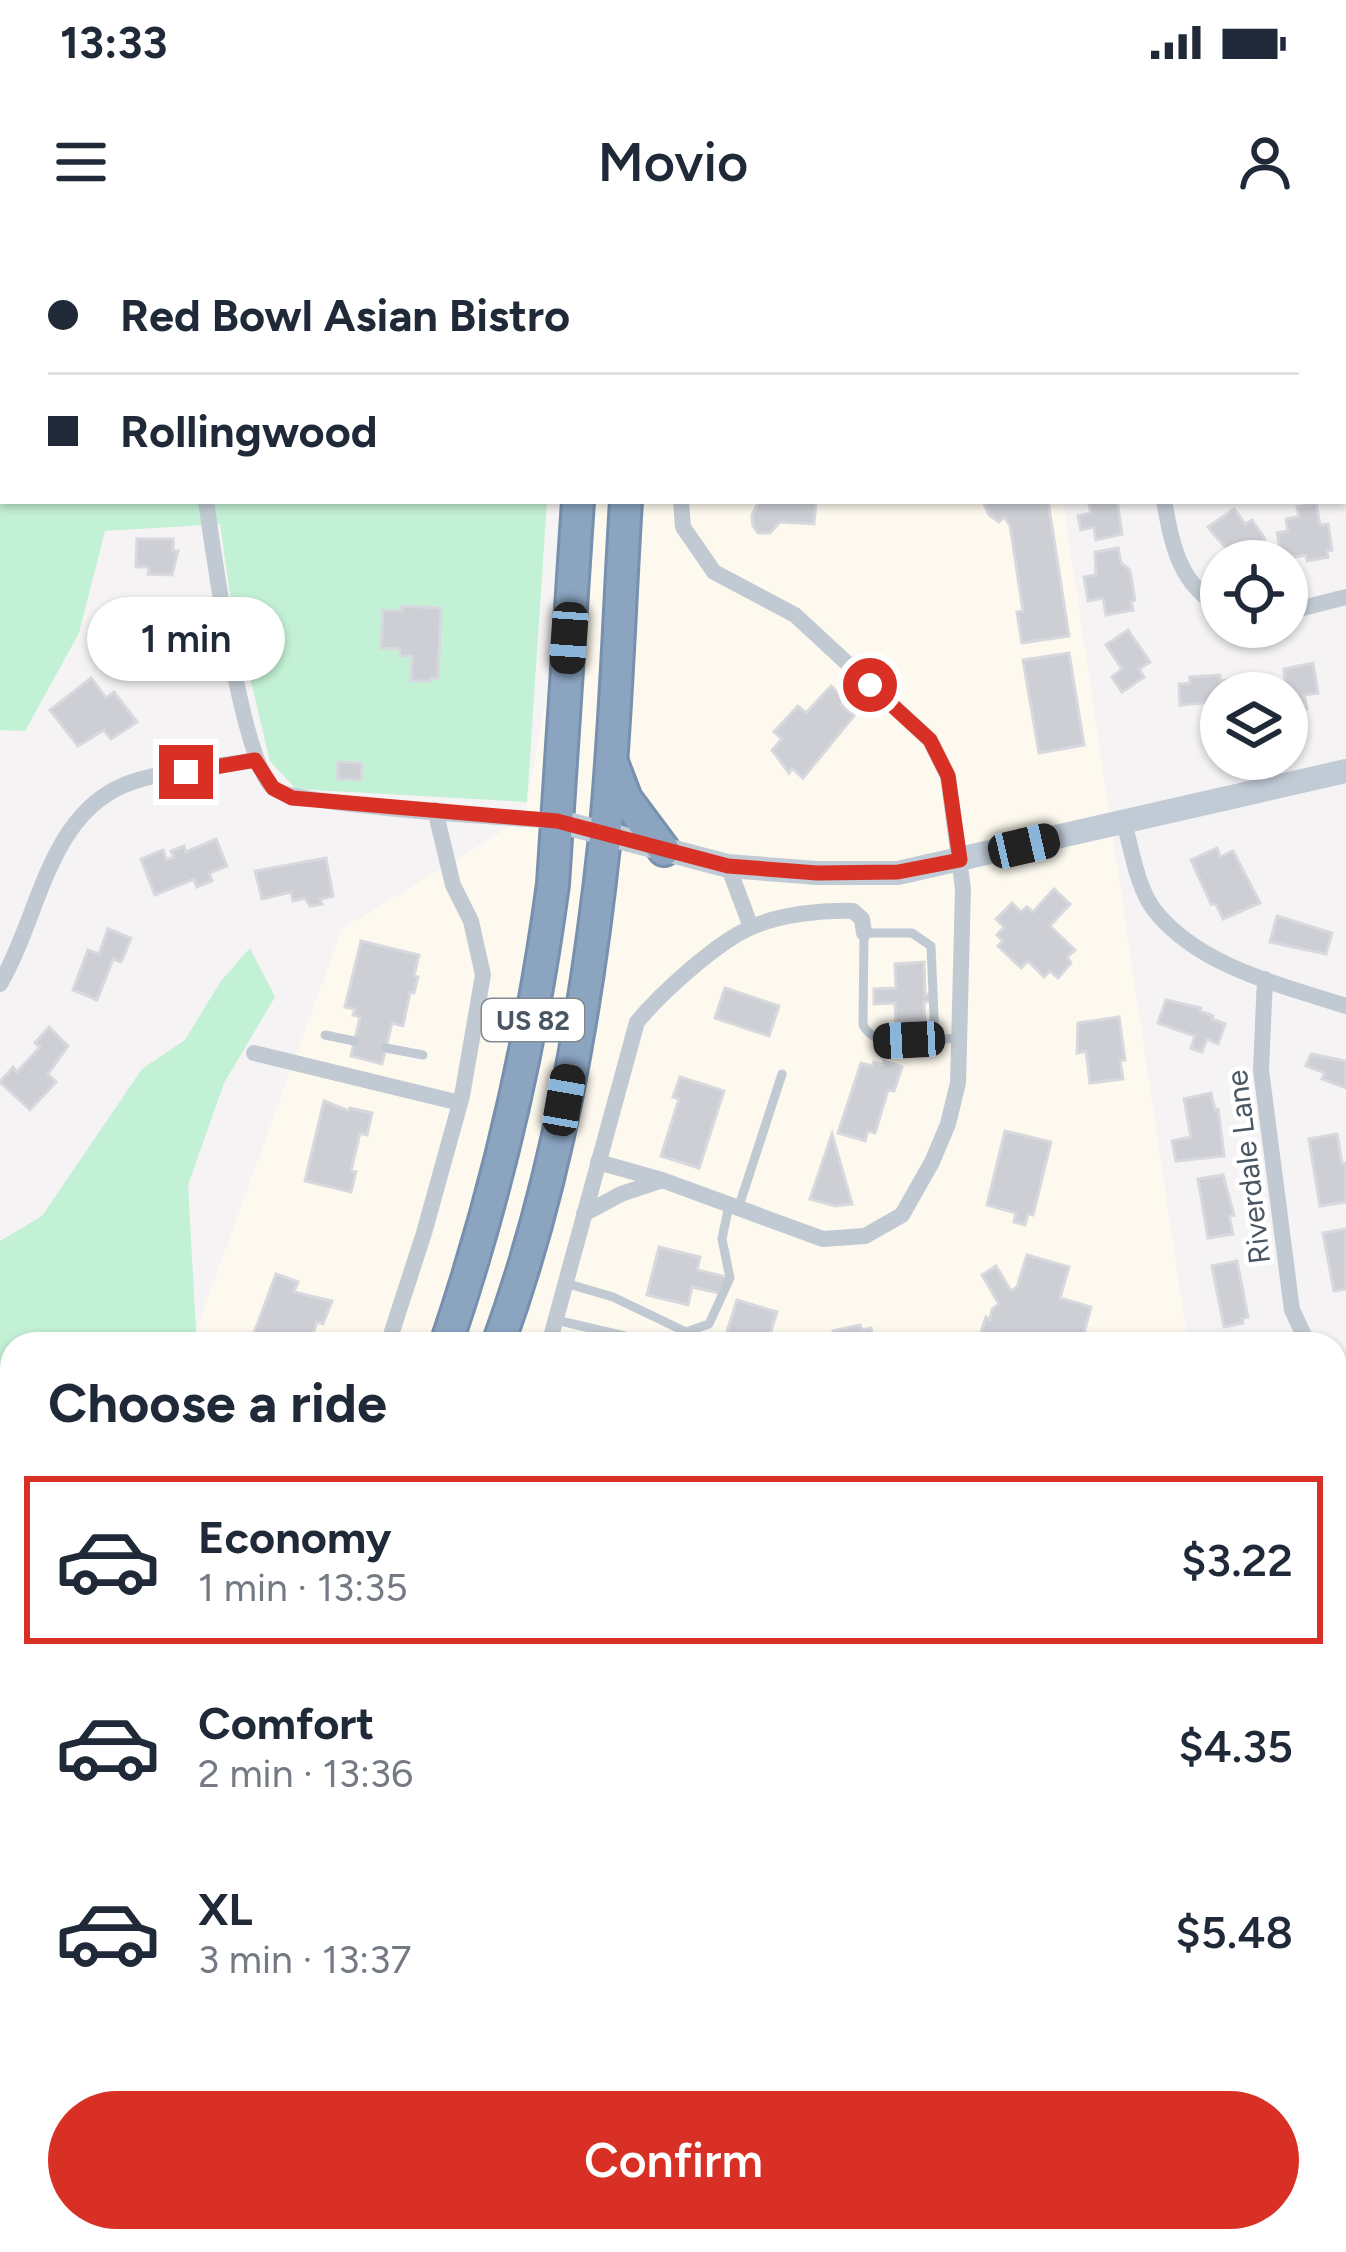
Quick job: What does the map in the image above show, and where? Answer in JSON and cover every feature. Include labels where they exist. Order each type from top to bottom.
[{"type":"highway","name":"US 82","points":[[450,1332],[487,1214],[523,1068],[548,925],[578,504]]},
{"type":"highway","name":"US 82","points":[[502,1332],[556,1146],[605,836],[626,504]]},
{"type":"highway","points":[[609,753],[626,799],[664,850]]},
{"type":"street","points":[[206,504],[255,760],[273,788],[292,798],[557,821],[728,866],[817,873],[898,872],[1346,771]]},
{"type":"street","points":[[598,1162],[662,1180],[823,1239],[866,1237],[902,1215],[949,1124],[958,1083],[963,889],[948,776],[930,740],[795,615],[714,572],[683,527],[681,504]]},
{"type":"street","points":[[1164,504],[1172,549],[1200,591]]},
{"type":"street","points":[[1308,608],[1345,601]]},
{"type":"street","points":[[0,984],[61,843],[84,808],[139,779],[255,760]]},
{"type":"street","points":[[392,1332],[460,1103],[483,975],[471,921],[453,885],[435,809]]},
{"type":"street","points":[[1124,823],[1154,909],[1198,949],[1265,979],[1346,1006]]},
{"type":"street","points":[[728,866],[752,927]]},
{"type":"street","points":[[553,1332],[637,1022],[664,990],[752,927],[825,910],[853,911],[862,919],[864,933]]},
{"type":"street","name":"Riverdale Lane","points":[[1265,979],[1261,1070],[1292,1310],[1302,1332]]},
{"type":"street","points":[[254,1053],[460,1103]]},
{"type":"street","points":[[584,1214],[662,1180]]},
{"type":"lane","points":[[935,1039],[931,946],[923,936],[912,933],[864,933],[865,1030],[883,1042],[959,1038]]},
{"type":"lane","points":[[326,1035],[354,1041]]},
{"type":"lane","points":[[386,1048],[423,1055]]},
{"type":"lane","points":[[566,1283],[613,1297],[686,1332],[709,1324],[730,1278],[722,1239],[782,1074]]},
{"type":"lane","points":[[556,1320],[608,1332]]},
{"type":"shaded area","points":[[582,504],[1063,504],[1186,1332],[195,1332],[342,929],[524,818]]},
{"type":"green space","points":[[0,504],[547,504],[527,802],[296,789],[270,761],[230,594],[220,524],[105,531],[79,633],[25,731],[0,730]]},
{"type":"green space","points":[[250,948],[275,997],[224,1083],[188,1185],[195,1332],[0,1332],[0,1241],[42,1216],[142,1069],[185,1040],[221,981]]},
{"type":"building","points":[[758,504],[816,504],[814,524],[780,522],[770,533],[758,533],[752,515]]},
{"type":"building","points":[[984,504],[1048,504],[1069,636],[1022,643],[1017,612],[1023,611],[1010,525],[1004,517],[999,522]]},
{"type":"building","points":[[1089,504],[1117,504],[1122,534],[1096,540],[1094,527],[1081,530],[1078,516],[1091,513]]},
{"type":"building","points":[[1316,504],[1320,525],[1328,524],[1332,550],[1327,551],[1328,557],[1308,561],[1308,540],[1278,540],[1277,533],[1288,531],[1286,519],[1299,517],[1297,507]]},
{"type":"building","points":[[1234,509],[1245,524],[1252,520],[1265,539],[1219,540],[1208,527]]},
{"type":"building","points":[[137,539],[173,539],[173,551],[178,551],[172,575],[148,574],[149,567],[136,567]]},
{"type":"building","points":[[1118,548],[1121,563],[1130,570],[1135,600],[1131,601],[1133,610],[1106,615],[1103,598],[1088,601],[1084,577],[1096,575],[1095,552]]},
{"type":"building","points":[[402,606],[441,608],[438,678],[411,681],[412,656],[400,656],[400,649],[381,648],[383,610],[402,611]]},
{"type":"building","points":[[134,624],[180,625],[179,656],[181,649],[200,649],[199,678],[156,677],[157,647],[133,646]]},
{"type":"building","points":[[1128,630],[1150,662],[1139,669],[1144,677],[1122,692],[1112,677],[1122,669],[1106,645]]},
{"type":"building","points":[[1069,653],[1084,745],[1039,753],[1023,660]]},
{"type":"building","points":[[1313,663],[1318,693],[1308,694],[1308,672],[1284,669]]},
{"type":"building","points":[[1200,676],[1200,703],[1180,705],[1179,684],[1190,683],[1190,677]]},
{"type":"building","points":[[91,678],[106,698],[114,692],[137,722],[111,739],[104,730],[78,746],[50,710]]},
{"type":"building","points":[[831,686],[854,716],[803,778],[792,768],[789,773],[772,750],[782,739],[774,732],[798,706],[806,713]]},
{"type":"building","points":[[338,762],[362,763],[361,780],[337,779]]},
{"type":"building","points":[[216,839],[227,866],[209,873],[212,881],[197,887],[194,879],[155,895],[141,859],[163,850],[166,860],[174,857],[171,851],[184,846],[186,852]]},
{"type":"building","points":[[1217,848],[1220,857],[1233,851],[1260,903],[1223,919],[1191,860]]},
{"type":"building","points":[[326,858],[333,896],[320,899],[322,904],[310,906],[305,898],[293,901],[291,892],[262,899],[255,871]]},
{"type":"building","points":[[1054,889],[1070,904],[1050,926],[1075,950],[1058,978],[1050,971],[1044,977],[1028,961],[1021,968],[998,946],[1003,941],[997,935],[1004,927],[996,919],[1012,903],[1021,912],[1027,907],[1033,912]]},
{"type":"building","points":[[1277,916],[1332,933],[1326,954],[1270,942]]},
{"type":"building","points":[[108,929],[131,938],[121,962],[113,959],[97,1000],[73,990],[88,950],[99,954]]},
{"type":"building","points":[[361,941],[419,955],[414,976],[418,977],[403,1026],[392,1023],[382,1064],[351,1056],[360,1017],[353,1015],[355,1009],[345,1007]]},
{"type":"building","points":[[924,962],[925,995],[932,994],[933,1001],[924,1002],[925,1026],[896,1027],[895,1003],[874,1004],[874,989],[896,988],[895,964]]},
{"type":"building","points":[[725,988],[779,1006],[769,1036],[715,1018]]},
{"type":"building","points":[[1166,1000],[1201,1008],[1225,1024],[1218,1044],[1207,1039],[1202,1052],[1191,1048],[1195,1036],[1158,1023]]},
{"type":"building","points":[[1119,1017],[1123,1079],[1090,1083],[1086,1051],[1077,1053],[1078,1023]]},
{"type":"building","points":[[49,1027],[68,1046],[48,1074],[56,1082],[30,1110],[0,1082],[13,1067],[17,1072],[40,1047],[35,1043]]},
{"type":"building","points":[[1311,1054],[1346,1061],[1346,1088],[1322,1079],[1325,1073],[1306,1066]]},
{"type":"building","points":[[884,1061],[902,1067],[894,1091],[888,1090],[875,1133],[868,1131],[865,1141],[838,1133],[861,1063],[872,1066]]},
{"type":"building","points":[[680,1077],[724,1091],[699,1168],[661,1156],[679,1099],[673,1097]]},
{"type":"building","points":[[1211,1093],[1218,1109],[1224,1156],[1176,1161],[1172,1141],[1191,1137],[1184,1099]]},
{"type":"building","points":[[324,1101],[349,1111],[372,1113],[367,1135],[360,1133],[351,1192],[305,1181]]},
{"type":"building","points":[[1005,1131],[1051,1142],[1033,1215],[1028,1214],[1025,1225],[1014,1222],[1016,1213],[987,1205]]},
{"type":"building","points":[[832,1134],[852,1204],[835,1206],[810,1199]]},
{"type":"building","points":[[1337,1134],[1342,1164],[1346,1163],[1346,1202],[1320,1206],[1309,1139]]},
{"type":"building","points":[[1223,1175],[1234,1215],[1229,1216],[1233,1234],[1208,1238],[1198,1179]]},
{"type":"building","points":[[1346,1229],[1346,1289],[1334,1291],[1323,1233]]},
{"type":"building","points":[[659,1247],[700,1257],[697,1270],[727,1277],[723,1294],[692,1287],[688,1305],[647,1295]]},
{"type":"building","points":[[1027,1255],[1069,1267],[1060,1298],[1091,1307],[1084,1332],[981,1332],[986,1317],[990,1320],[992,1309],[999,1304],[982,1275],[996,1266],[1011,1291],[1017,1287]]},
{"type":"building","points":[[1237,1261],[1248,1317],[1243,1323],[1224,1327],[1212,1266]]},
{"type":"building","points":[[276,1274],[298,1282],[294,1292],[332,1301],[323,1324],[317,1322],[313,1332],[254,1332]]},
{"type":"building","points":[[737,1300],[777,1312],[771,1332],[727,1332]]},
{"type":"building","points":[[860,1325],[872,1332],[833,1332]]},
{"type":"route","points":[[186,772],[255,760],[273,788],[292,798],[557,821],[728,866],[817,873],[898,872],[960,860],[948,776],[930,740],[870,685]]}]
